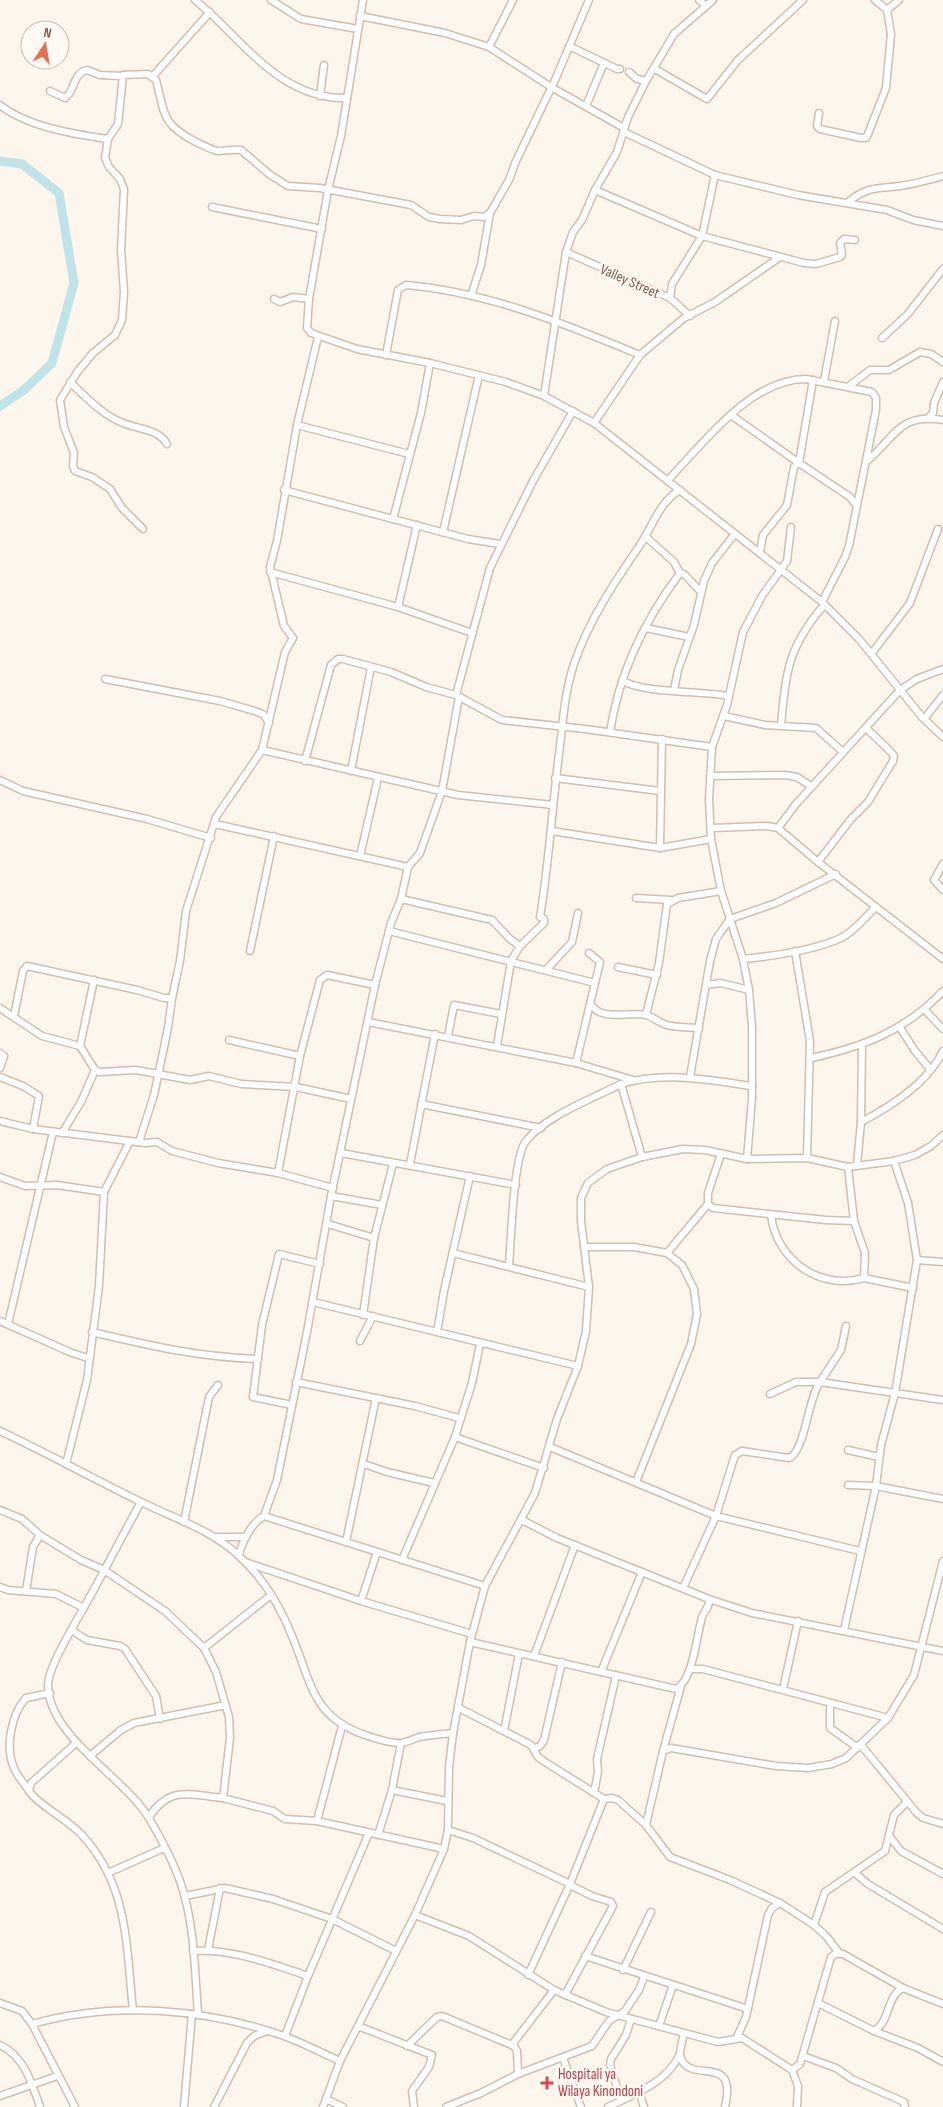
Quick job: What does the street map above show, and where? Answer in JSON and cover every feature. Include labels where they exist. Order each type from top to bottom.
[{"type":"street","points":[[195,0],[210,12],[278,78],[320,96],[348,98]]},
{"type":"street","points":[[271,0],[301,19],[358,29]]},
{"type":"street","points":[[363,0],[348,98],[328,190],[309,299],[307,328],[318,337],[357,349],[430,363],[479,375],[544,396],[594,423],[668,480],[734,535],[783,570],[823,604],[872,653],[924,719],[943,737]]},
{"type":"street","points":[[489,47],[514,0]]},
{"type":"street","points":[[471,296],[481,265],[490,213],[514,171],[516,161],[589,0]]},
{"type":"street","points":[[699,0],[706,6]]},
{"type":"street","points":[[544,396],[566,252],[573,232],[582,220],[595,190],[617,152],[632,109],[646,81],[655,69],[674,34],[713,0]]},
{"type":"street","points":[[655,69],[707,98],[738,60],[803,0]]},
{"type":"street","points":[[819,113],[817,126],[820,129],[866,138],[886,88],[891,34],[887,10],[875,0]]},
{"type":"street","points":[[887,10],[898,0]]},
{"type":"street","points":[[153,76],[210,12]]},
{"type":"street","points":[[360,16],[446,33],[489,47],[551,87],[624,130],[715,175],[798,195],[888,210],[913,220],[943,226]]},
{"type":"street","points":[[569,46],[620,69]]},
{"type":"street","points":[[586,106],[604,63]]},
{"type":"street","points":[[320,96],[324,64]]},
{"type":"street","points":[[50,91],[65,98],[71,93],[76,77],[87,70],[100,75],[122,76],[134,74],[153,76]]},
{"type":"street","points":[[629,72],[637,79],[646,81]]},
{"type":"street","points":[[122,76],[119,120],[108,139],[105,156],[109,167],[120,179],[124,189],[121,250],[124,292],[122,320],[118,330],[93,353],[70,382],[60,400],[64,427],[74,453],[73,468],[77,472],[92,478],[110,489],[122,508],[143,529]]},
{"type":"street","points":[[153,76],[166,120],[186,137],[218,151],[241,150],[288,186],[320,188],[411,205],[429,217],[440,219],[460,220],[474,216],[484,217],[490,213]]},
{"type":"street","points":[[0,105],[19,116],[44,125],[108,139]]},
{"type":"street","points":[[670,298],[672,284],[702,236],[715,175]]},
{"type":"street","points":[[848,202],[855,196],[877,187],[919,183],[943,176]]},
{"type":"street","points":[[595,190],[702,236],[780,258],[816,264],[828,262],[842,255],[840,243],[844,239],[854,240]]},
{"type":"street","points":[[212,207],[322,229]]},
{"type":"street","name":"Valley Street","points":[[566,252],[670,298],[690,316]]},
{"type":"street","points":[[594,423],[640,355],[690,316],[715,302],[780,258]]},
{"type":"street","points":[[882,338],[907,315],[943,268]]},
{"type":"street","points":[[386,355],[396,295],[400,287],[409,285],[471,296],[555,319],[640,355]]},
{"type":"street","points":[[274,299],[280,302],[293,297],[309,299]]},
{"type":"street","points":[[824,381],[835,321]]},
{"type":"street","points":[[139,1142],[158,1074],[180,961],[182,923],[216,817],[262,750],[285,652],[293,638],[284,626],[270,572],[297,425],[318,337]]},
{"type":"street","points":[[849,386],[870,370],[889,370],[920,352],[931,354],[943,362]]},
{"type":"street","points":[[393,519],[421,413],[430,363]]},
{"type":"street","points":[[443,532],[479,375]]},
{"type":"street","points":[[668,480],[744,403],[774,386],[796,379],[824,381],[872,392],[876,398],[867,461],[856,504],[846,557],[823,604],[797,642],[790,659],[781,725]]},
{"type":"street","points":[[760,552],[763,534],[787,505],[794,467],[799,463],[813,380]]},
{"type":"street","points":[[70,382],[87,399],[120,422],[158,434],[167,444]]},
{"type":"street","points":[[928,418],[933,413],[934,403],[943,382]]},
{"type":"street","points":[[239,1555],[246,1537],[259,1519],[264,1516],[274,1489],[313,1302],[328,1224],[331,1196],[375,985],[389,931],[401,899],[408,867],[420,853],[442,791],[458,696],[472,633],[490,568],[500,544],[573,411]]},
{"type":"street","points":[[731,415],[850,497],[856,504]]},
{"type":"street","points":[[867,461],[878,452],[902,425],[928,418],[943,420]]},
{"type":"street","points":[[297,425],[409,454]]},
{"type":"street","points":[[284,490],[468,539],[500,544]]},
{"type":"street","points":[[497,1046],[511,961],[520,946],[544,923],[544,919],[540,917],[552,831],[565,695],[572,672],[593,616],[646,537],[665,502],[680,490]]},
{"type":"street","points":[[398,607],[417,525]]},
{"type":"street","points":[[748,1159],[752,1086],[752,1027],[749,990],[743,959],[721,891],[711,839],[710,776],[712,747],[724,716],[743,632],[762,596],[783,570],[790,546],[791,527]]},
{"type":"street","points":[[872,653],[910,603],[938,529]]},
{"type":"street","points":[[674,690],[701,592],[712,563],[734,535]]},
{"type":"street","points":[[646,537],[674,562],[680,573],[684,574],[701,592]]},
{"type":"street","points":[[270,572],[398,607],[472,633]]},
{"type":"street","points":[[610,732],[629,658],[680,573]]},
{"type":"street","points":[[646,628],[689,637]]},
{"type":"street","points":[[305,761],[333,663],[343,659],[458,696],[502,720],[662,738],[712,747]]},
{"type":"street","points":[[351,770],[371,667]]},
{"type":"street","points":[[778,828],[812,787],[900,690],[917,679],[943,669]]},
{"type":"street","points":[[105,679],[220,701],[261,714],[269,723]]},
{"type":"street","points":[[622,680],[630,684],[728,696]]},
{"type":"street","points":[[924,719],[943,695]]},
{"type":"street","points":[[724,716],[751,723],[816,728],[843,752]]},
{"type":"street","points":[[818,862],[868,802],[893,761],[894,756],[891,752],[866,728]]},
{"type":"street","points":[[660,848],[662,738]]},
{"type":"street","points":[[262,750],[378,778],[470,797],[553,805]]},
{"type":"street","points":[[710,776],[785,775],[797,778],[812,787]]},
{"type":"street","points":[[360,856],[378,778]]},
{"type":"street","points":[[556,778],[660,791]]},
{"type":"street","points":[[0,780],[23,791],[146,820],[210,838]]},
{"type":"street","points":[[215,824],[408,867]]},
{"type":"street","points":[[712,828],[767,826],[778,828],[818,862],[943,958]]},
{"type":"street","points":[[552,831],[660,848],[711,839]]},
{"type":"street","points":[[250,951],[274,836]]},
{"type":"street","points":[[943,864],[934,880],[943,890]]},
{"type":"street","points":[[690,1077],[716,939],[730,918],[776,903],[836,874]]},
{"type":"street","points":[[636,898],[671,900],[698,893],[721,891]]},
{"type":"street","points":[[401,899],[492,920],[520,946]]},
{"type":"street","points":[[646,1015],[657,975],[664,913],[667,904],[671,900]]},
{"type":"street","points":[[743,959],[795,951],[840,938],[851,932],[876,907]]},
{"type":"street","points":[[546,970],[572,942],[578,913]]},
{"type":"street","points":[[389,931],[595,983]]},
{"type":"street","points":[[795,951],[808,1024],[811,1058],[807,1158]]},
{"type":"street","points":[[576,1063],[600,962],[589,953]]},
{"type":"street","points":[[14,1016],[26,967],[94,980],[164,998],[172,998]]},
{"type":"street","points":[[618,967],[657,975]]},
{"type":"street","points":[[278,1174],[296,1087],[300,1056],[322,977],[327,975],[375,985]]},
{"type":"street","points":[[80,1046],[94,980]]},
{"type":"street","points":[[706,985],[720,983],[749,990]]},
{"type":"street","points":[[811,1058],[862,1046],[925,1010],[943,991]]},
{"type":"street","points":[[591,1004],[593,1009],[602,1013],[619,1016],[646,1015],[664,1024],[699,1028]]},
{"type":"street","points":[[448,1036],[454,1005],[501,1014]]},
{"type":"street","points":[[0,1008],[48,1038],[80,1046],[95,1070],[110,1073],[136,1070],[190,1080],[209,1076],[241,1084],[296,1087],[351,1099]]},
{"type":"street","points":[[925,1010],[943,1029]]},
{"type":"street","points":[[368,1022],[448,1036],[576,1063],[635,1080]]},
{"type":"street","points":[[899,1026],[930,1070]]},
{"type":"street","points":[[410,1164],[435,1034]]},
{"type":"street","points":[[229,1040],[300,1056]]},
{"type":"street","points":[[858,1165],[861,1122],[862,1046]]},
{"type":"street","points":[[861,1122],[897,1101],[937,1063],[943,1051]]},
{"type":"street","points":[[0,1053],[4,1056],[0,1068]]},
{"type":"street","points":[[62,1133],[80,1102],[95,1070]]},
{"type":"street","points":[[0,1077],[23,1086],[39,1096],[33,1129]]},
{"type":"street","points":[[509,1266],[516,1185],[522,1149],[526,1141],[541,1128],[555,1118],[621,1084],[635,1080],[690,1077],[752,1086]]},
{"type":"street","points":[[621,1084],[642,1157]]},
{"type":"street","points":[[422,1104],[541,1128]]},
{"type":"street","points":[[0,1121],[53,1132],[139,1142],[157,1142],[172,1151],[333,1188]]},
{"type":"street","points":[[8,1324],[53,1132]]},
{"type":"street","points":[[323,2107],[340,2061],[415,1915],[444,1849],[448,1830],[447,1801],[453,1732],[471,1638],[485,1586],[535,1493],[544,1468],[557,1419],[578,1366],[586,1330],[589,1287],[581,1220],[581,1198],[588,1183],[607,1169],[642,1157],[682,1149],[748,1159],[807,1158],[848,1167],[894,1161],[915,1155],[931,1146],[943,1135]]},
{"type":"street","points":[[66,1464],[80,1412],[99,1286],[104,1192],[130,1141]]},
{"type":"street","points":[[341,1154],[393,1164],[410,1164],[516,1185]]},
{"type":"street","points":[[667,1253],[708,1204],[708,1193],[721,1154]]},
{"type":"street","points":[[844,1630],[860,1551],[876,1486],[879,1457],[895,1394],[917,1260],[908,1203],[894,1161]]},
{"type":"street","points":[[363,1314],[374,1238],[393,1164]]},
{"type":"street","points":[[848,1167],[854,1221],[865,1253],[864,1278]]},
{"type":"street","points":[[437,1332],[470,1176]]},
{"type":"street","points":[[0,1177],[21,1185],[75,1187],[104,1192]]},
{"type":"street","points":[[331,1196],[382,1205]]},
{"type":"street","points":[[708,1204],[713,1208],[771,1215],[854,1221]]},
{"type":"street","points":[[771,1215],[774,1231],[780,1244],[805,1272],[847,1281],[864,1278],[913,1288]]},
{"type":"street","points":[[328,1224],[374,1238]]},
{"type":"street","points":[[584,1247],[634,1247],[667,1253],[682,1265],[694,1289],[697,1314],[692,1344],[636,1482]]},
{"type":"street","points":[[453,1253],[589,1287]]},
{"type":"street","points":[[292,1405],[253,1397],[262,1325],[278,1254],[320,1264]]},
{"type":"street","points":[[917,1260],[943,1262]]},
{"type":"street","points":[[313,1302],[480,1344],[578,1366]]},
{"type":"street","points":[[360,1341],[373,1316]]},
{"type":"street","points":[[0,1320],[63,1349],[88,1358]]},
{"type":"street","points":[[683,1588],[716,1516],[737,1452],[789,1458],[797,1451],[810,1403],[820,1382],[841,1350],[846,1326]]},
{"type":"street","points":[[92,1332],[181,1353],[215,1358],[258,1359]]},
{"type":"street","points":[[402,1560],[454,1437],[472,1383],[480,1344]]},
{"type":"street","points":[[296,1382],[376,1398],[459,1418]]},
{"type":"street","points":[[770,1394],[796,1382],[820,1382],[943,1400]]},
{"type":"street","points":[[184,1522],[210,1397],[218,1385]]},
{"type":"street","points":[[346,1542],[364,1464],[376,1398]]},
{"type":"street","points":[[0,1431],[24,1441],[140,1502],[217,1537],[239,1555],[259,1576],[271,1594],[292,1636],[314,1694],[326,1712],[342,1726],[374,1739],[401,1743],[422,1737],[453,1732]]},
{"type":"street","points":[[454,1437],[544,1468]]},
{"type":"street","points":[[550,1447],[716,1516],[860,1551]]},
{"type":"street","points":[[848,1450],[879,1457]]},
{"type":"street","points":[[364,1464],[387,1472],[434,1483]]},
{"type":"street","points":[[848,1485],[876,1486],[943,1499]]},
{"type":"street","points":[[140,1502],[71,1630],[50,1674],[50,1693],[57,1713],[76,1743],[130,1794],[149,1818],[185,1896],[193,1951],[195,2014],[184,2107]]},
{"type":"street","points":[[0,1510],[22,1519],[40,1535],[81,1560],[104,1570],[165,1611],[204,1648],[216,1672],[230,1717],[230,1738],[223,1798]]},
{"type":"street","points":[[264,1516],[485,1586]]},
{"type":"street","points":[[522,1520],[575,1546],[709,1599],[752,1613],[943,1651]]},
{"type":"street","points":[[26,1591],[33,1547],[40,1535]]},
{"type":"street","points":[[217,1537],[246,1537]]},
{"type":"street","points":[[534,1656],[575,1546]]},
{"type":"street","points":[[361,1601],[377,1552]]},
{"type":"street","points":[[245,1561],[519,1654],[562,1662],[669,1688],[682,1686]]},
{"type":"street","points":[[663,1751],[671,1748],[776,1766],[808,1768],[832,1764],[846,1758],[888,1718],[914,1675],[943,1561]]},
{"type":"street","points":[[601,1672],[642,1572]]},
{"type":"street","points":[[0,1587],[56,1594],[84,1608]]},
{"type":"street","points":[[204,1648],[271,1594]]},
{"type":"street","points":[[646,1825],[663,1751],[682,1686],[690,1669],[702,1616],[709,1607],[709,1599]]},
{"type":"street","points":[[783,1689],[798,1621]]},
{"type":"street","points":[[71,1630],[87,1640],[120,1646],[125,1649],[156,1696],[160,1720]]},
{"type":"street","points":[[504,1730],[519,1654]]},
{"type":"street","points":[[535,1748],[540,1746],[544,1740],[562,1662]]},
{"type":"street","points":[[690,1669],[703,1669],[888,1718]]},
{"type":"street","points":[[594,1793],[598,1772],[596,1759],[616,1676]]},
{"type":"street","points":[[50,1693],[26,1698],[17,1711],[11,1729],[14,1768],[29,1791],[68,1821],[83,1836],[108,1873],[123,1913],[133,2010]]},
{"type":"street","points":[[830,1703],[830,1728],[860,1746],[907,1802],[924,1818],[943,1824]]},
{"type":"street","points":[[90,1756],[126,1726],[226,1705]]},
{"type":"street","points":[[459,1708],[535,1748],[538,1757],[604,1799],[612,1798],[618,1800],[646,1825],[665,1851],[676,1861],[730,1880],[780,1903],[814,1925],[827,1937],[838,1953],[904,1988],[943,2004]]},
{"type":"street","points":[[317,1821],[342,1726]]},
{"type":"street","points":[[29,1791],[31,1783],[76,1743]]},
{"type":"street","points":[[378,1835],[392,1790],[401,1743]]},
{"type":"street","points":[[392,1790],[447,1801]]},
{"type":"street","points":[[149,1818],[157,1806],[169,1796],[178,1794],[223,1798],[273,1811],[285,1818],[317,1821],[444,1849]]},
{"type":"street","points":[[528,1975],[570,1884],[604,1799]]},
{"type":"street","points":[[814,1925],[825,1892],[885,1851],[894,1815],[907,1802]]},
{"type":"street","points":[[448,1830],[473,1838],[612,1904],[612,1909],[564,1995]]},
{"type":"street","points":[[285,2036],[308,1976],[370,1833]]},
{"type":"street","points":[[890,1837],[901,1850],[943,1874]]},
{"type":"street","points":[[108,1873],[164,1848]]},
{"type":"street","points":[[855,1873],[868,1884],[943,1929]]},
{"type":"street","points":[[185,1896],[220,1888],[273,1899],[332,1919],[396,1951]]},
{"type":"street","points":[[208,1950],[220,1888]]},
{"type":"street","points":[[415,1915],[469,1936],[528,1975],[564,1995],[619,2016],[718,2042],[730,2041],[737,2037],[748,2009],[768,1915],[772,1908],[780,1903]]},
{"type":"street","points":[[623,1970],[651,1912]]},
{"type":"street","points":[[193,1951],[208,1950],[254,1959],[308,1976]]},
{"type":"street","points":[[792,2070],[800,2064],[831,1957],[838,1953]]},
{"type":"street","points":[[585,1956],[644,1977],[748,2009]]},
{"type":"street","points":[[446,2107],[481,2093],[518,2074],[592,2046],[609,2021],[622,2014],[639,1990],[644,1977]]},
{"type":"street","points":[[659,2026],[673,1985]]},
{"type":"street","points":[[874,2030],[883,2022],[896,1992],[904,1988]]},
{"type":"street","points":[[514,2046],[516,2039],[554,1990]]},
{"type":"street","points":[[0,2003],[22,2011],[32,2024],[57,2076],[75,2107]]},
{"type":"street","points":[[818,2003],[874,2030],[918,2048],[943,2062]]},
{"type":"street","points":[[32,2024],[73,2014],[133,2010],[195,2014],[285,2036],[340,2061]]},
{"type":"street","points":[[407,2046],[437,2017],[442,2016],[514,2046],[518,2051],[518,2074]]},
{"type":"street","points":[[621,2100],[611,2069],[611,2059],[626,2035],[631,2019]]},
{"type":"street","points":[[214,2107],[250,2039],[250,2026]]},
{"type":"street","points":[[358,2026],[429,2053],[433,2058],[412,2091],[414,2107]]},
{"type":"street","points":[[250,2039],[267,2031]]},
{"type":"street","points":[[608,2107],[639,2092],[671,2068],[680,2054],[684,2033]]},
{"type":"street","points":[[737,2037],[749,2040],[792,2070],[798,2086],[797,2107]]},
{"type":"street","points":[[0,2045],[15,2054],[33,2085],[40,2107]]},
{"type":"street","points":[[680,2054],[683,2062],[691,2067],[724,2076],[728,2089],[725,2107]]},
{"type":"street","points":[[803,2056],[836,2068],[852,2079],[904,2102],[905,2107]]},
{"type":"street","points":[[563,2058],[581,2107]]},
{"type":"street","points":[[0,2096],[57,2076]]},
{"type":"street","points":[[639,2092],[644,2107]]},
{"type":"street","points":[[326,2099],[343,2107]]},
{"type":"waterway","points":[[0,161],[22,164],[59,193],[74,283],[52,363],[24,390],[0,406]]},
{"type":"place","name":"Hospitali ya Wilaya Kinondoni","points":[[547,2083]]}]
